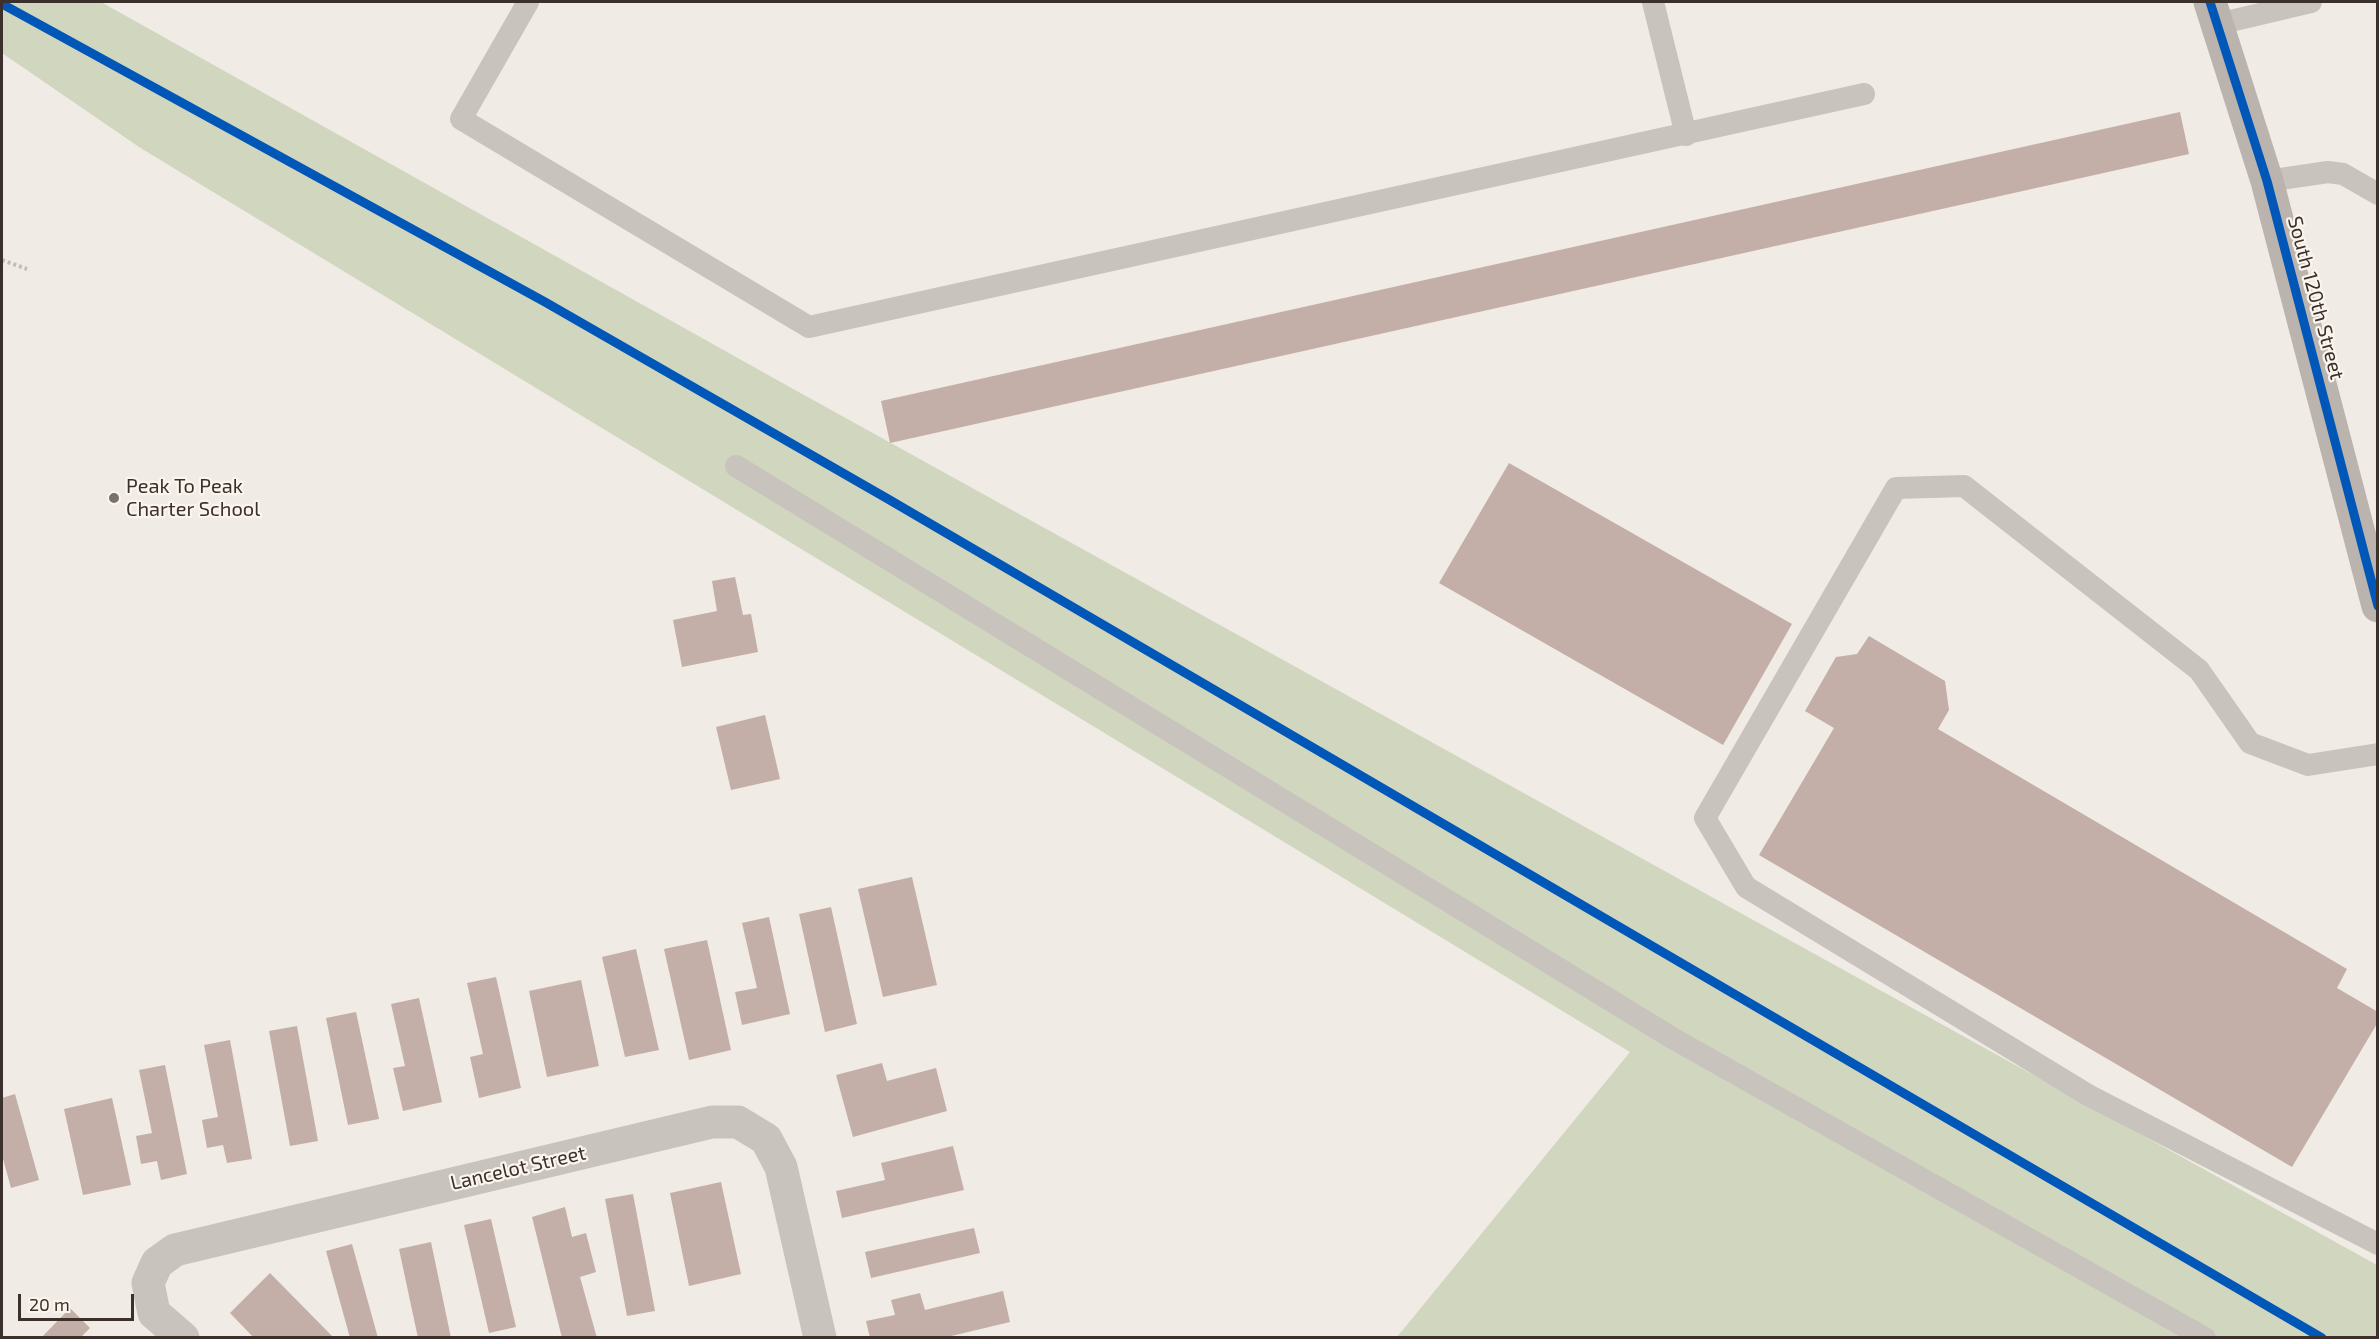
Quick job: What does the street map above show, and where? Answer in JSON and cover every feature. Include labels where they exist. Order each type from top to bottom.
[{"type":"main road","name":"South 120th Street","points":[[2214,13],[2267,181],[2378,606]]},
{"type":"street","name":"Lancelot Street","points":[[183,1338],[154,1313],[148,1282],[157,1263],[175,1250],[712,1122],[738,1122],[766,1139],[781,1167],[820,1338]]},
{"type":"lane","points":[[528,2],[460,119],[809,327],[1864,94]]},
{"type":"lane","points":[[1653,2],[1686,135]]},
{"type":"lane","points":[[2214,13],[2311,2]]},
{"type":"lane","points":[[2267,181],[2328,172],[2343,174],[2378,194]]},
{"type":"lane","points":[[736,466],[1674,1039],[2205,1338]]},
{"type":"lane","points":[[2378,754],[2308,765],[2250,743],[2199,670],[1964,486],[1896,488],[1705,818],[1746,887],[2088,1095],[2378,1244]]},
{"type":"path","points":[[2,260],[27,269]]},
{"type":"green space","points":[[2,2],[101,2],[795,390],[2377,1265],[2377,1337],[1397,1337],[1630,1052],[139,147],[2,53]]},
{"type":"building","points":[[2180,112],[2189,154],[890,443],[881,401]]},
{"type":"building","points":[[1509,463],[1792,624],[1723,745],[1439,583]]},
{"type":"building","points":[[735,577],[743,615],[751,614],[758,652],[682,667],[673,620],[717,611],[712,581]]},
{"type":"building","points":[[1869,636],[1945,681],[1949,710],[1938,729],[2347,969],[2337,988],[2378,1012],[2378,1022],[2292,1167],[1759,855],[1834,728],[1805,711],[1836,657],[1857,654]]},
{"type":"building","points":[[765,715],[780,779],[731,790],[716,727]]},
{"type":"building","points":[[912,877],[937,985],[883,997],[858,889]]},
{"type":"building","points":[[831,907],[857,1024],[825,1032],[799,914]]},
{"type":"building","points":[[769,917],[790,1014],[742,1025],[735,992],[757,988],[742,923]]},
{"type":"building","points":[[707,940],[731,1050],[689,1060],[664,949]]},
{"type":"building","points":[[636,949],[659,1050],[625,1057],[602,957]]},
{"type":"building","points":[[496,977],[521,1088],[479,1098],[470,1057],[483,1054],[467,983]]},
{"type":"building","points":[[581,980],[599,1066],[547,1077],[529,991]]},
{"type":"building","points":[[419,998],[442,1102],[403,1111],[393,1068],[405,1066],[391,1004]]},
{"type":"building","points":[[356,1012],[379,1119],[348,1125],[326,1018]]},
{"type":"building","points":[[297,1026],[318,1141],[290,1146],[269,1031]]},
{"type":"building","points":[[230,1040],[252,1159],[227,1163],[223,1145],[207,1148],[202,1120],[218,1117],[204,1045]]},
{"type":"building","points":[[882,1063],[887,1081],[936,1068],[947,1111],[853,1137],[836,1075]]},
{"type":"building","points":[[165,1065],[187,1174],[161,1180],[157,1161],[141,1164],[136,1136],[152,1133],[139,1070]]},
{"type":"building","points":[[15,1094],[39,1180],[11,1188],[2,1155],[2,1098]]},
{"type":"building","points":[[112,1098],[131,1185],[83,1195],[64,1109]]},
{"type":"building","points":[[953,1146],[964,1190],[842,1218],[836,1191],[885,1180],[881,1163]]},
{"type":"building","points":[[721,1182],[741,1274],[689,1286],[670,1193]]},
{"type":"building","points":[[633,1194],[655,1311],[627,1316],[605,1199]]},
{"type":"building","points":[[565,1207],[572,1237],[586,1233],[596,1272],[580,1277],[597,1338],[562,1338],[532,1217]]},
{"type":"building","points":[[491,1219],[516,1327],[489,1333],[464,1225]]},
{"type":"building","points":[[974,1228],[980,1253],[871,1278],[865,1252]]},
{"type":"building","points":[[431,1242],[451,1338],[418,1338],[399,1249]]},
{"type":"building","points":[[352,1244],[378,1338],[350,1338],[326,1251]]},
{"type":"building","points":[[270,1273],[334,1338],[254,1338],[230,1313]]},
{"type":"building","points":[[1003,1291],[1010,1322],[943,1338],[870,1338],[866,1321],[895,1315],[891,1300],[920,1293],[925,1310]]},
{"type":"building","points":[[70,1308],[90,1328],[80,1338],[41,1338]]},
{"type":"cycle path","points":[[2210,2],[2267,181],[2378,606]]},
{"type":"cycle path","points":[[2,4],[545,302],[888,499],[2322,1338]]},
{"type":"place","name":"Peak To Peak Charter School","points":[[114,498]]}]
